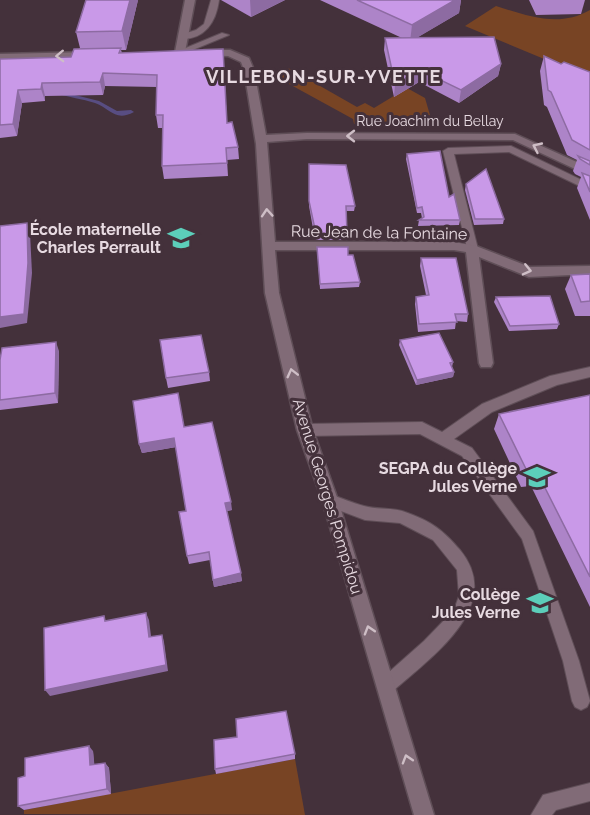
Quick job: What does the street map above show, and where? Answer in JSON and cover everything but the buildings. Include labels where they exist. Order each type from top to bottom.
[{"type":"street","points":[[175,52],[183,38],[190,0]]},
{"type":"street","name":"Avenue Georges Pompidou","points":[[175,52],[230,53],[245,60],[249,70],[261,139],[272,293],[305,430],[330,500],[424,815]]},
{"type":"street","points":[[0,57],[99,55]]},
{"type":"street","name":"Rue Joachim du Bellay","points":[[261,139],[307,136],[515,136],[590,172]]},
{"type":"street","name":"Rue Jean de la Fontaine","points":[[270,246],[454,246],[472,249],[529,272],[590,270]]},
{"type":"street","points":[[472,249],[486,363]]},
{"type":"lane","points":[[183,38],[206,28],[213,22],[215,0]]},
{"type":"lane","points":[[175,52],[225,35]]},
{"type":"lane","points":[[472,249],[448,151],[511,149],[590,188]]},
{"type":"lane","points":[[443,439],[488,408],[555,380],[590,372]]},
{"type":"lane","points":[[305,430],[422,428],[467,452],[528,536],[571,661],[581,700]]},
{"type":"lane","points":[[330,500],[365,513],[402,517],[438,535],[465,568],[467,596],[460,615],[430,647],[386,686]]},
{"type":"lane","points":[[540,815],[550,802],[590,792]]},
{"type":"shaded area","points":[[496,6],[532,16],[555,19],[567,18],[590,10],[590,78],[465,26]]},
{"type":"shaded area","points":[[284,68],[305,71],[299,74],[357,107],[365,103],[374,108],[407,88],[425,98],[432,122],[354,124],[353,119],[280,79],[276,72]]},
{"type":"shaded area","points":[[295,759],[305,815],[24,814],[24,810]]},
{"type":"waterway","points":[[59,93],[97,102],[115,113],[131,112]]},
{"type":"place","name":"École maternelle Charles Perrault","points":[[181,238]]},
{"type":"place","name":"SEGPA du Collège Jules Verne","points":[[537,477]]},
{"type":"place","name":"Collège Jules Verne","points":[[540,603]]},
{"type":"district","name":"VILLEBON-SUR-YVETTE","points":[[324,77]]}]
